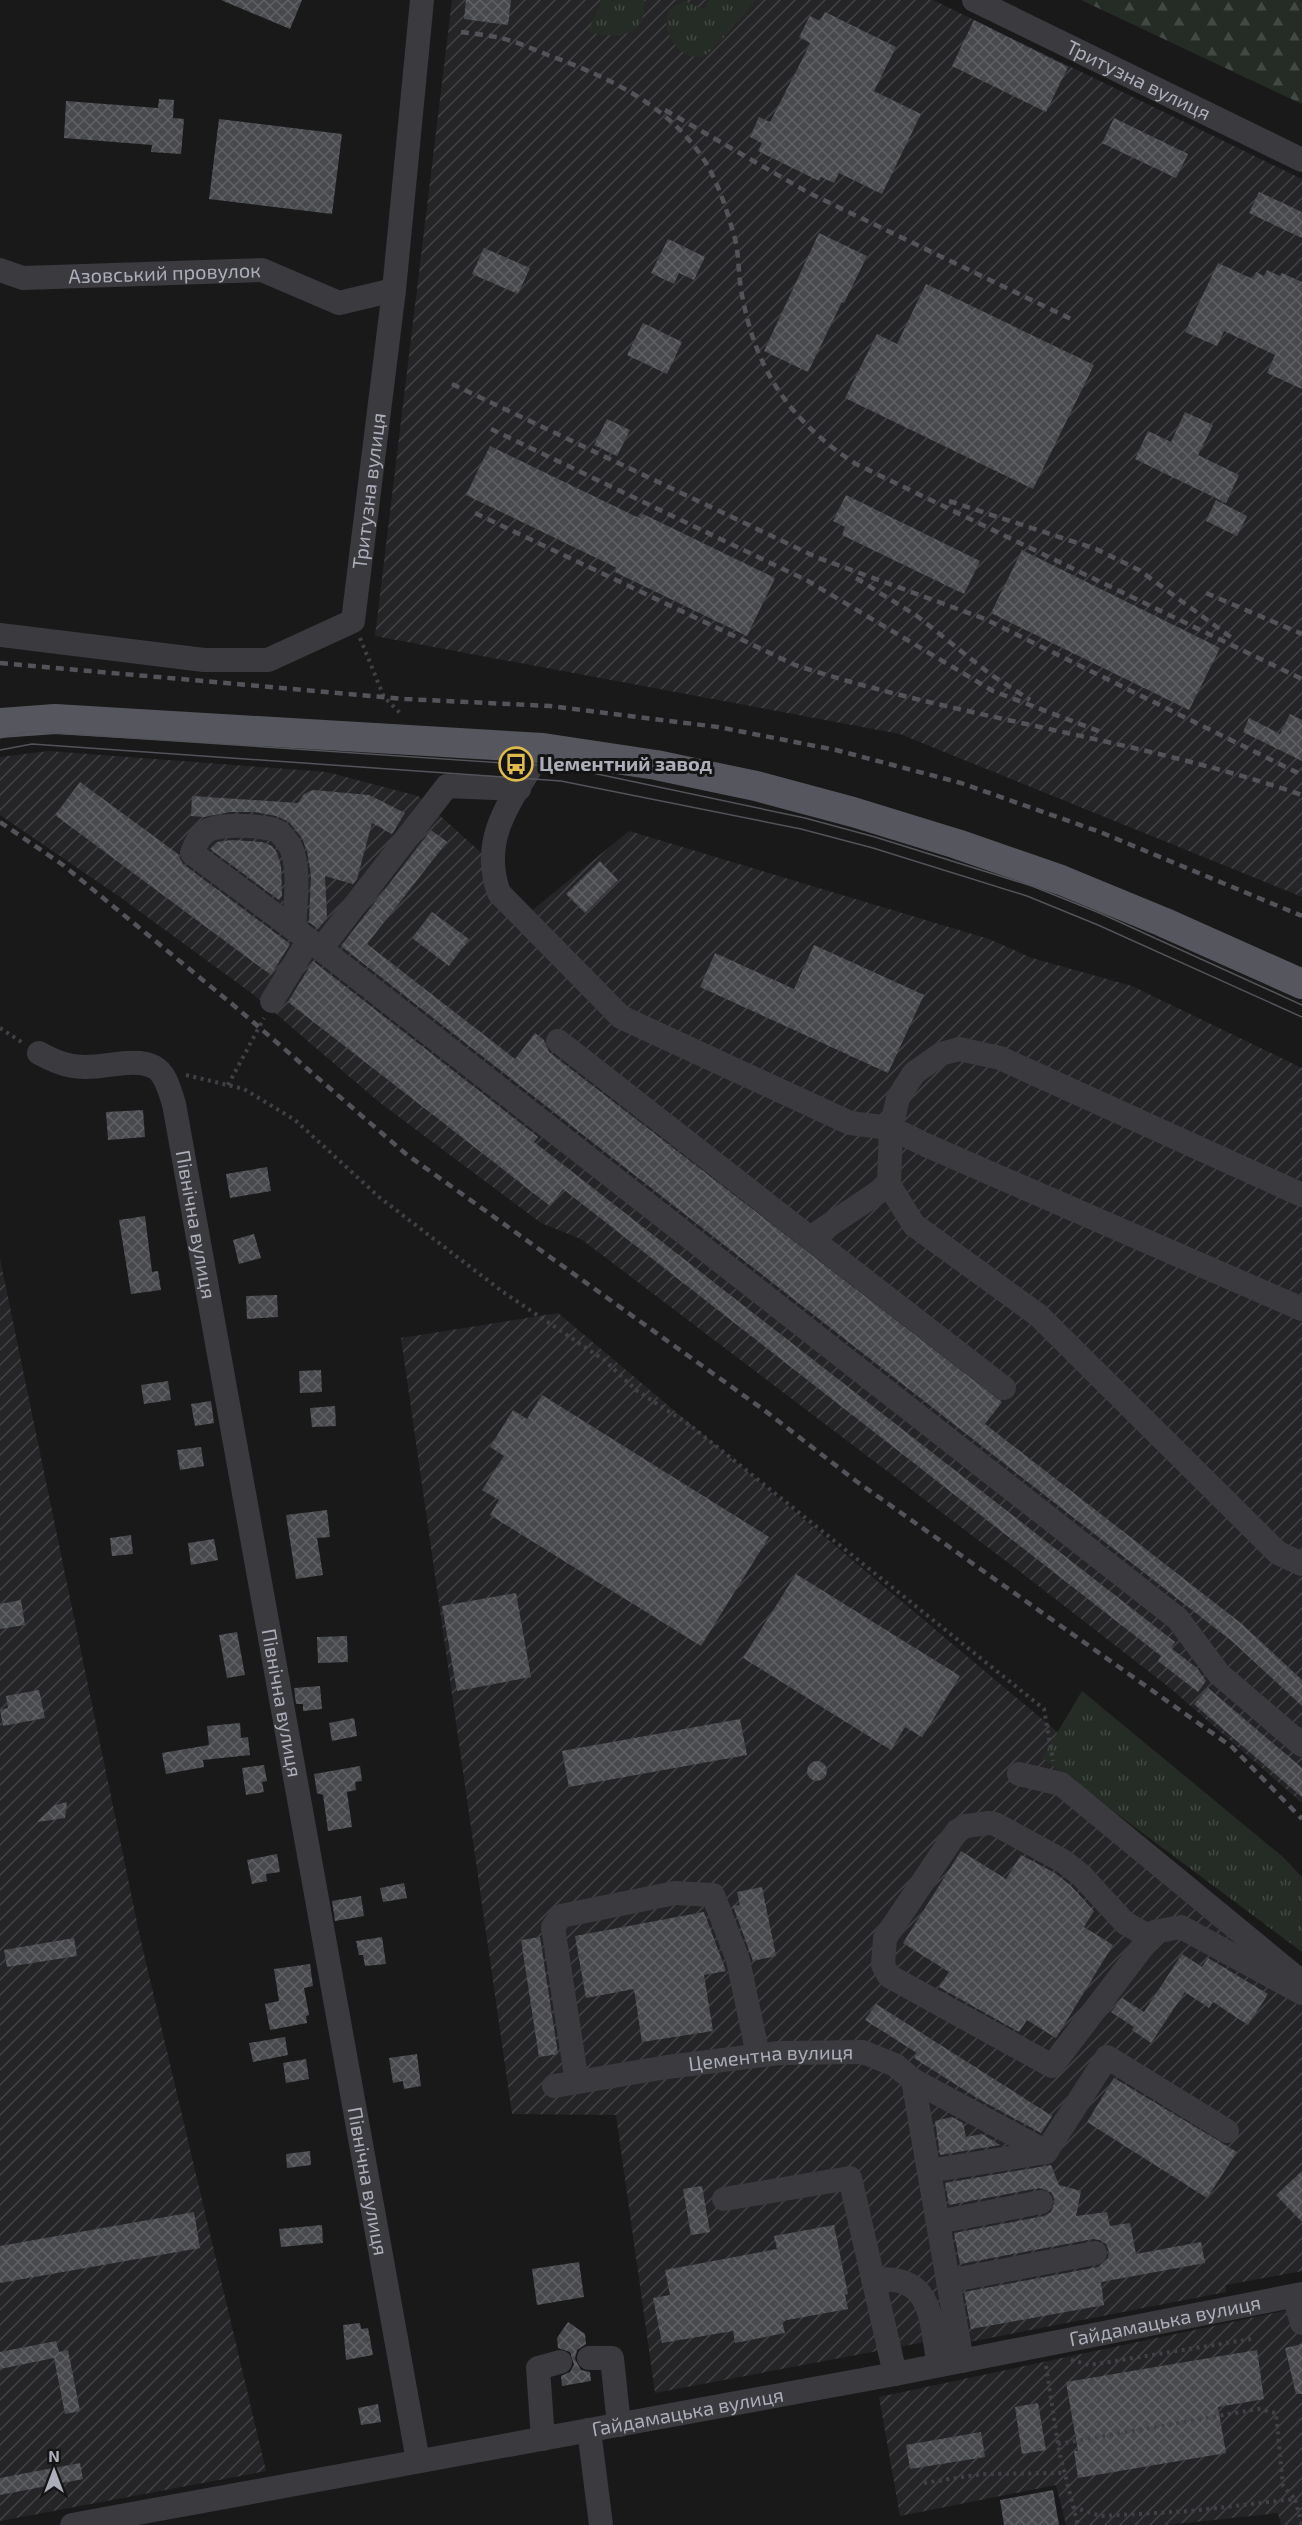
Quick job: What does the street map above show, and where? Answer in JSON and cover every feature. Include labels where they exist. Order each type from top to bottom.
[{"type":"main road","points":[[0,723],[55,719],[427,740],[543,748],[657,765],[756,786],[853,812],[957,844],[1061,880],[1163,922],[1302,984]]},
{"type":"street","name":"Тритузна вулиця","points":[[353,621],[394,290],[422,0]]},
{"type":"street","name":"Тритузна вулиця","points":[[974,0],[1302,160]]},
{"type":"street","name":"Азовський провулок","points":[[0,270],[23,278],[262,270],[339,303],[394,290]]},
{"type":"street","points":[[0,635],[204,660],[268,660],[353,621]]},
{"type":"street","points":[[543,748],[497,827],[492,843],[491,861],[499,893],[621,1017],[850,1123],[891,1128],[1302,1308]]},
{"type":"street","points":[[272,1001],[308,939],[447,786],[519,789]]},
{"type":"street","points":[[308,939],[295,861],[290,846],[279,832],[261,827],[220,826],[208,829],[197,840],[192,854],[308,939],[1178,1619],[1219,1674],[1302,1745]]},
{"type":"street","points":[[558,1041],[1004,1388]]},
{"type":"street","points":[[1302,1196],[1000,1058],[981,1052],[959,1049],[941,1054],[924,1064],[914,1073],[898,1098],[891,1128],[889,1185],[914,1225],[1038,1315],[1278,1553],[1302,1564]]},
{"type":"street","points":[[39,1053],[64,1065],[84,1068],[140,1063],[156,1068]]},
{"type":"street","name":"Північна вулиця","points":[[156,1068],[167,1082],[174,1104],[418,2461]]},
{"type":"street","points":[[810,1238],[889,1185]]},
{"type":"street","points":[[1019,1774],[1061,1784],[1302,1982]]},
{"type":"street","points":[[1150,1937],[1125,1923],[1081,1875],[1063,1861],[989,1823],[966,1826],[957,1831],[885,1938],[883,1965],[889,1976],[1052,2066],[1154,1932],[1181,1927],[1302,1993]]},
{"type":"street","name":"Цементна вулиця","points":[[758,2055],[738,1960],[713,1895],[675,1893],[561,1916],[553,1927],[565,2084],[758,2055],[863,2052],[895,2065],[913,2080],[1046,2152]]},
{"type":"street","points":[[929,2171],[1046,2152],[1107,2057],[1227,2131]]},
{"type":"street","points":[[913,2080],[948,2281],[951,2363]]},
{"type":"street","points":[[724,2199],[850,2178],[895,2374]]},
{"type":"street","points":[[938,2222],[1041,2202]]},
{"type":"street","points":[[948,2281],[1095,2253]]},
{"type":"street","points":[[873,2280],[891,2278],[910,2284],[926,2301],[951,2363]]},
{"type":"street","points":[[1298,2295],[1302,2323]]},
{"type":"street","name":"Гайдамацька вулиця","points":[[72,2525],[895,2374],[1298,2295]]},
{"type":"street","points":[[589,2358],[612,2358],[620,2425]]},
{"type":"street","points":[[543,2439],[538,2368],[560,2362]]},
{"type":"street","points":[[590,2430],[601,2525]]},
{"type":"path","points":[[353,621],[384,697],[427,740]]},
{"type":"path","points":[[228,1085],[272,1001]]},
{"type":"path","points":[[156,1068],[244,1089],[295,1120],[379,1197],[503,1292],[604,1360],[636,1390],[691,1426],[1044,1709],[1051,1757],[1061,1784]]},
{"type":"path","points":[[1044,2345],[1075,2362],[1090,2365],[1251,2339]]},
{"type":"path","points":[[1044,2345],[1058,2444],[1078,2525]]},
{"type":"path","points":[[1058,2444],[1258,2409],[1276,2413],[1283,2486],[1295,2499],[1302,2525]]},
{"type":"path","points":[[924,2483],[982,2474],[1064,2473]]},
{"type":"path","points":[[1072,2507],[1101,2516],[1110,2516],[1191,2511],[1295,2499]]},
{"type":"shaded area","points":[[452,0],[933,0],[1302,179],[1302,897],[900,734],[375,636]]},
{"type":"shaded area","points":[[49,751],[327,772],[418,796],[485,856],[519,921],[629,831],[989,939],[1032,958],[1132,986],[1302,1068],[1302,1803],[1170,1688],[1040,1587],[581,1239],[541,1223],[379,1102],[254,995],[120,897],[0,815],[0,757]]},
{"type":"shaded area","points":[[0,1259],[140,1937],[266,2471],[0,2521]]},
{"type":"shaded area","points":[[558,1313],[1080,1751],[1108,1836],[1302,1999],[1302,2271],[1226,2285],[1226,2292],[943,2347],[941,2339],[655,2393],[616,2115],[512,2114],[401,1338]]},
{"type":"shaded area","points":[[1302,2307],[1302,2525],[1281,2525],[1278,2513],[1167,2525],[1066,2525],[1056,2485],[900,2516],[879,2397]]},
{"type":"green space","points":[[602,0],[644,0],[641,22],[636,29],[620,35],[588,32]]},
{"type":"green space","points":[[709,0],[756,0],[710,51],[697,57],[688,55],[680,50],[669,34],[666,25],[667,16],[673,7],[685,1],[705,10]]},
{"type":"green space","points":[[1081,0],[1300,0],[1302,1],[1302,104]]},
{"type":"green space","points":[[1082,1691],[1283,1857],[1302,1877],[1302,1952],[1042,1758]]},
{"type":"building","points":[[221,0],[302,0],[290,29]]},
{"type":"building","points":[[466,0],[511,0],[508,25],[464,19]]},
{"type":"building","points":[[825,12],[896,47],[874,91],[921,114],[882,194],[839,173],[834,183],[821,177],[819,181],[758,151],[762,143],[750,137],[759,117],[770,122],[806,52],[810,43],[799,37],[810,16],[820,21]]},
{"type":"building","points":[[974,20],[1068,67],[1046,112],[952,66]]},
{"type":"building","points":[[159,99],[174,100],[173,118],[184,119],[181,154],[151,152],[152,145],[64,138],[66,101],[158,108]]},
{"type":"building","points":[[1114,118],[1188,154],[1176,178],[1102,143]]},
{"type":"building","points":[[219,119],[342,134],[332,214],[209,199]]},
{"type":"building","points":[[1259,192],[1302,212],[1302,238],[1249,213]]},
{"type":"building","points":[[819,233],[867,256],[808,372],[764,351]]},
{"type":"building","points":[[668,239],[705,257],[694,280],[679,273],[674,284],[651,273]]},
{"type":"building","points":[[484,248],[530,268],[518,294],[472,274]]},
{"type":"building","points":[[1218,263],[1253,279],[1256,272],[1264,276],[1267,270],[1280,276],[1282,273],[1302,282],[1302,389],[1267,373],[1275,355],[1224,331],[1217,346],[1185,332]]},
{"type":"building","points":[[926,284],[1094,365],[1033,489],[845,398],[877,334],[897,344]]},
{"type":"building","points":[[643,323],[682,342],[667,374],[627,355]]},
{"type":"building","points":[[1185,412],[1213,425],[1198,455],[1239,475],[1226,503],[1135,459],[1148,431],[1171,442]]},
{"type":"building","points":[[607,419],[630,430],[617,456],[594,445]]},
{"type":"building","points":[[490,446],[639,518],[641,513],[775,578],[747,636],[615,572],[617,568],[466,495]]},
{"type":"building","points":[[846,495],[980,561],[964,594],[842,535],[845,527],[833,521]]},
{"type":"building","points":[[1216,500],[1247,516],[1237,536],[1206,521]]},
{"type":"building","points":[[1022,550],[1220,648],[1189,710],[991,613]]},
{"type":"building","points":[[1290,714],[1302,720],[1302,761],[1243,732],[1249,718],[1280,734]]},
{"type":"building","points":[[80,782],[178,854],[183,864],[290,944],[271,975],[55,815]]},
{"type":"building","points":[[313,790],[369,795],[405,813],[392,834],[372,823],[357,879],[353,884],[325,876],[327,918],[318,929],[309,922],[311,875],[307,851],[302,838],[289,822],[276,816],[255,812],[230,812],[204,817],[191,816],[192,796],[298,803],[304,794]]},
{"type":"building","points":[[431,830],[447,842],[367,944],[515,1059],[535,1033],[544,1040],[549,1052],[1002,1402],[985,1424],[1242,1624],[1302,1680],[1302,1706],[1233,1642],[341,946]]},
{"type":"building","points":[[232,840],[262,842],[272,846],[281,866],[282,896],[279,900],[210,849],[217,842]]},
{"type":"building","points":[[600,861],[618,880],[585,913],[566,894]]},
{"type":"building","points":[[432,912],[469,939],[449,966],[412,938]]},
{"type":"building","points":[[814,945],[924,995],[888,1073],[700,987],[715,953],[794,989]]},
{"type":"building","points":[[313,961],[538,1137],[534,1142],[1175,1642],[1171,1648],[1197,1668],[1206,1681],[1198,1692],[1158,1661],[1161,1656],[563,1189],[550,1206],[288,1002]]},
{"type":"building","points":[[143,1110],[145,1137],[108,1140],[106,1112]]},
{"type":"building","points":[[267,1167],[271,1191],[230,1198],[226,1174]]},
{"type":"building","points":[[145,1216],[152,1272],[158,1271],[161,1290],[131,1294],[119,1220]]},
{"type":"building","points":[[254,1234],[261,1258],[239,1264],[233,1240]]},
{"type":"building","points":[[277,1295],[278,1317],[247,1319],[246,1296]]},
{"type":"building","points":[[321,1370],[322,1392],[300,1393],[299,1371]]},
{"type":"building","points":[[168,1381],[171,1400],[144,1404],[141,1385]]},
{"type":"building","points":[[542,1395],[769,1537],[701,1646],[490,1515],[499,1500],[482,1490],[504,1456],[490,1447],[513,1410],[527,1419]]},
{"type":"building","points":[[211,1401],[214,1423],[195,1426],[191,1404]]},
{"type":"building","points":[[335,1406],[336,1426],[312,1427],[310,1408]]},
{"type":"building","points":[[201,1447],[204,1466],[180,1470],[177,1450]]},
{"type":"building","points":[[327,1510],[330,1537],[317,1538],[323,1575],[296,1579],[286,1515]]},
{"type":"building","points":[[131,1535],[133,1554],[112,1556],[110,1538]]},
{"type":"building","points":[[214,1539],[218,1560],[191,1565],[188,1543]]},
{"type":"building","points":[[796,1574],[960,1676],[922,1737],[905,1727],[891,1750],[743,1658]]},
{"type":"building","points":[[516,1593],[531,1677],[457,1691],[442,1606]]},
{"type":"building","points":[[21,1600],[25,1625],[0,1629],[0,1604]]},
{"type":"building","points":[[237,1632],[245,1675],[227,1678],[219,1635]]},
{"type":"building","points":[[347,1636],[348,1662],[318,1663],[317,1637]]},
{"type":"building","points":[[320,1686],[322,1709],[303,1711],[303,1704],[296,1704],[294,1688]]},
{"type":"building","points":[[1208,1688],[1302,1768],[1302,1797],[1194,1704]]},
{"type":"building","points":[[39,1690],[45,1718],[3,1726],[0,1710],[8,1708],[6,1696]]},
{"type":"building","points":[[354,1718],[357,1736],[332,1741],[329,1723]]},
{"type":"building","points":[[740,1719],[747,1755],[569,1787],[562,1751]]},
{"type":"building","points":[[240,1723],[241,1738],[248,1737],[250,1755],[203,1760],[204,1767],[166,1774],[162,1753],[209,1745],[207,1726]]},
{"type":"building","points":[[817,1761],[824,1764],[827,1771],[824,1778],[817,1781],[810,1778],[807,1771],[810,1764]]},
{"type":"building","points":[[264,1765],[267,1781],[262,1782],[264,1792],[246,1795],[242,1768]]},
{"type":"building","points":[[360,1766],[362,1781],[355,1782],[356,1790],[347,1792],[352,1827],[328,1831],[323,1795],[317,1793],[314,1774]]},
{"type":"building","points":[[67,1802],[65,1818],[37,1822],[55,1805]]},
{"type":"building","points":[[961,1851],[1006,1879],[1021,1855],[1055,1873],[1071,1886],[1094,1911],[1084,1927],[1113,1945],[1056,2038],[1027,2020],[1019,2032],[939,1987],[949,1972],[903,1943]]},
{"type":"building","points":[[277,1854],[280,1872],[266,1874],[267,1881],[252,1884],[247,1860]]},
{"type":"building","points":[[404,1883],[407,1898],[383,1902],[380,1888]]},
{"type":"building","points":[[762,1887],[776,1956],[753,1961],[733,1906],[740,1905],[737,1892]]},
{"type":"building","points":[[361,1896],[364,1916],[335,1921],[332,1901]]},
{"type":"building","points":[[704,1912],[726,1971],[704,1975],[713,2031],[642,2042],[634,1989],[586,1998],[575,1936]]},
{"type":"building","points":[[382,1937],[386,1964],[365,1966],[363,1955],[359,1955],[356,1941]]},
{"type":"building","points":[[540,1937],[558,2054],[539,2057],[521,1940]]},
{"type":"building","points":[[74,1938],[77,1956],[7,1967],[4,1950]]},
{"type":"building","points":[[1182,1954],[1202,1967],[1208,1958],[1268,1994],[1248,2025],[1213,2002],[1209,2008],[1185,1992],[1151,2043],[1132,2030],[1134,2027],[1111,2012],[1122,1998],[1144,2012]]},
{"type":"building","points":[[310,1964],[313,1986],[304,1988],[309,2015],[306,2016],[307,2023],[270,2030],[265,2004],[279,2001],[274,1969]]},
{"type":"building","points":[[876,2004],[1052,2116],[1041,2133],[977,2098],[914,2058],[917,2053],[865,2020]]},
{"type":"building","points":[[285,2037],[288,2055],[253,2062],[249,2043]]},
{"type":"building","points":[[417,2054],[421,2086],[404,2089],[403,2081],[393,2083],[389,2058]]},
{"type":"building","points":[[306,2059],[309,2079],[286,2083],[283,2063]]},
{"type":"building","points":[[1114,2078],[1237,2152],[1207,2198],[1087,2122]]},
{"type":"building","points":[[952,2117],[963,2123],[966,2137],[982,2134],[1000,2145],[940,2155],[935,2121]]},
{"type":"building","points":[[310,2151],[311,2165],[287,2168],[286,2154]]},
{"type":"building","points":[[1051,2165],[1059,2185],[1081,2191],[1076,2216],[1107,2212],[1110,2226],[1130,2223],[1136,2254],[1201,2242],[1205,2263],[1101,2282],[1104,2305],[971,2329],[964,2292],[1098,2267],[1108,2258],[1109,2251],[1106,2244],[1093,2239],[960,2264],[954,2233],[1044,2216],[1051,2212],[1055,2200],[1051,2192],[1039,2188],[949,2205],[945,2183]]},
{"type":"building","points":[[1302,2171],[1302,2222],[1276,2195]]},
{"type":"building","points":[[702,2186],[710,2232],[691,2235],[683,2189]]},
{"type":"building","points":[[194,2212],[200,2248],[0,2283],[0,2246]]},
{"type":"building","points":[[322,2225],[323,2243],[281,2247],[279,2229]]},
{"type":"building","points":[[834,2225],[848,2294],[845,2295],[848,2309],[782,2321],[785,2333],[735,2343],[733,2331],[662,2343],[653,2298],[670,2295],[665,2270],[777,2249],[774,2236]]},
{"type":"building","points":[[579,2262],[584,2297],[537,2305],[532,2269]]},
{"type":"building","points":[[568,2322],[585,2334],[586,2344],[577,2350],[575,2359],[581,2370],[590,2372],[591,2381],[562,2386],[561,2376],[570,2372],[574,2365],[570,2352],[558,2348],[557,2338]]},
{"type":"building","points":[[360,2323],[361,2329],[368,2328],[373,2355],[346,2360],[343,2325]]},
{"type":"building","points":[[56,2341],[59,2352],[68,2350],[80,2411],[65,2414],[54,2358],[0,2369],[0,2352]]},
{"type":"building","points":[[1302,2344],[1302,2394],[1296,2394],[1285,2348]]},
{"type":"building","points":[[1257,2350],[1264,2399],[1218,2407],[1226,2453],[1078,2478],[1074,2451],[1078,2451],[1066,2382]]},
{"type":"building","points":[[1038,2403],[1046,2450],[1022,2454],[1015,2407]]},
{"type":"building","points":[[378,2404],[381,2422],[361,2425],[358,2408]]},
{"type":"building","points":[[981,2432],[985,2457],[910,2469],[906,2445]]},
{"type":"building","points":[[80,2463],[83,2479],[0,2495],[0,2478]]},
{"type":"building","points":[[1053,2490],[1059,2525],[1004,2525],[1000,2500]]},
{"type":"tram line","points":[[0,738],[27,731],[564,767],[805,818],[875,837],[1032,886],[1102,914],[1302,1005]]},
{"type":"tram line","points":[[0,750],[32,744],[561,781],[801,829],[873,848],[1027,896],[1098,925],[1302,1017]]},
{"type":"railway","points":[[461,32],[507,40],[593,73],[636,96],[656,110],[692,143],[711,171],[725,207],[736,241],[741,289],[747,317],[765,368],[794,411],[832,447],[856,464],[1302,679]]},
{"type":"railway","points":[[665,110],[809,193],[1071,319]]},
{"type":"railway","points":[[452,384],[816,557],[985,619],[1302,775]]},
{"type":"railway","points":[[491,429],[808,581],[993,691],[1101,732]]},
{"type":"railway","points":[[949,501],[1096,549],[1139,570],[1232,638]]},
{"type":"railway","points":[[475,513],[795,665],[921,700],[1176,758],[1302,795]]},
{"type":"railway","points":[[856,578],[917,616],[990,674],[1030,700]]},
{"type":"railway","points":[[1206,593],[1302,634]]},
{"type":"railway","points":[[0,663],[405,699],[550,706],[718,727],[836,750],[961,783],[1100,832],[1302,916]]},
{"type":"railway","points":[[0,822],[63,865],[238,1009],[406,1154],[764,1410],[856,1481],[1232,1747],[1302,1819]]},
{"type":"place","name":"Цементний завод","points":[[516,764]]}]
